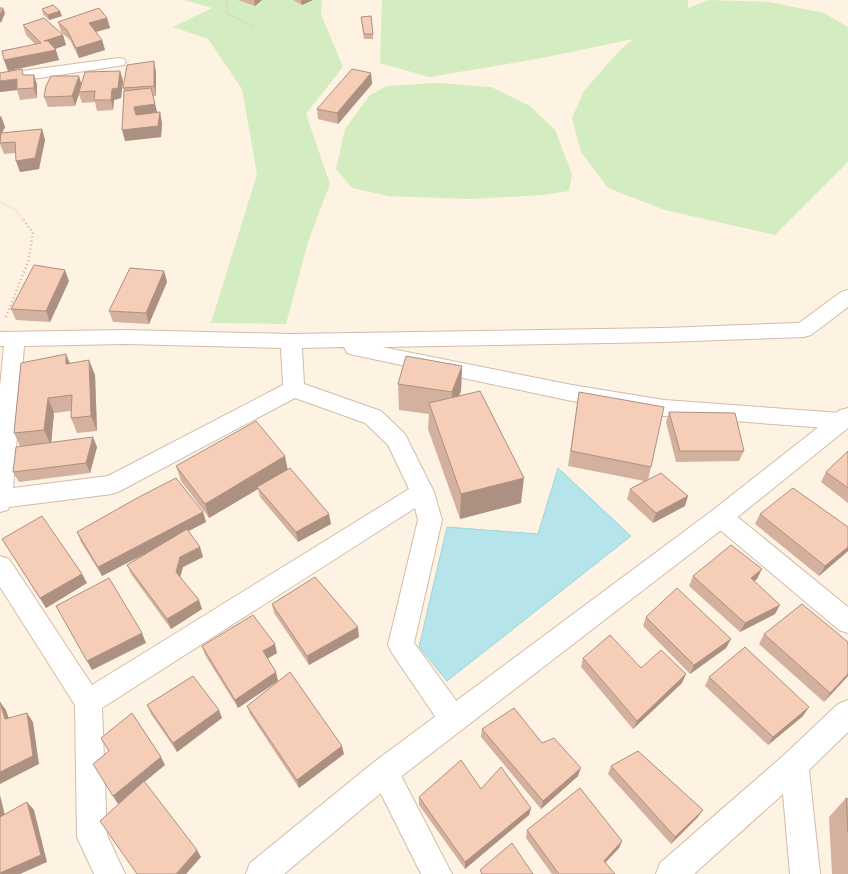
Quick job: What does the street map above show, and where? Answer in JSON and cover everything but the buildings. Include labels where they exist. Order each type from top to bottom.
[{"type":"street","points":[[0,79],[119,62]]},
{"type":"street","points":[[453,718],[401,645],[430,520],[422,492],[397,440],[373,417],[294,389],[112,485],[0,501],[8,338],[125,337],[301,341],[664,335],[804,330],[848,297]]},
{"type":"street","points":[[294,389],[301,341]]},
{"type":"street","points":[[301,341],[572,393],[664,408],[845,418]]},
{"type":"street","points":[[261,874],[384,772],[453,718],[721,517],[845,418]]},
{"type":"street","points":[[88,702],[422,492]]},
{"type":"street","points":[[721,517],[848,622]]},
{"type":"street","points":[[0,566],[88,702],[92,838],[110,874]]},
{"type":"street","points":[[671,874],[794,765],[848,713]]},
{"type":"street","points":[[794,765],[805,874]]},
{"type":"street","points":[[384,772],[437,874]]},
{"type":"path","points":[[227,0],[226,13],[254,26]]},
{"type":"path","points":[[0,202],[16,209],[33,233],[28,262],[6,318]]},
{"type":"green space","points":[[184,0],[322,0],[321,14],[343,67],[306,114],[330,184],[308,242],[286,324],[211,323],[257,174],[242,89],[208,39],[173,27],[212,8]]},
{"type":"green space","points":[[382,0],[688,0],[688,8],[709,0],[769,2],[824,13],[848,27],[848,162],[775,235],[665,210],[608,188],[581,152],[572,118],[584,91],[618,52],[633,39],[542,58],[429,77],[380,63]]},
{"type":"green space","points":[[437,83],[491,87],[530,106],[555,130],[572,174],[569,191],[543,195],[471,199],[388,196],[352,188],[336,169],[345,129],[370,95],[387,86]]},
{"type":"water","points":[[558,468],[631,536],[447,681],[419,647],[447,527],[538,534]]}]
